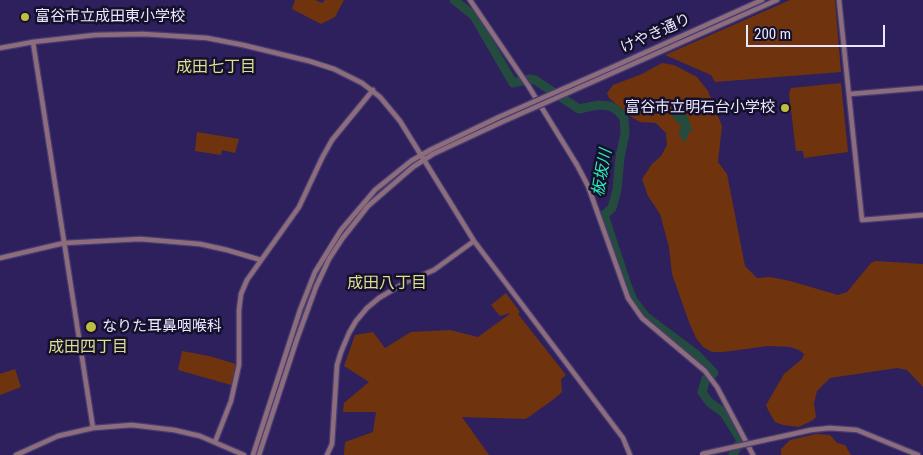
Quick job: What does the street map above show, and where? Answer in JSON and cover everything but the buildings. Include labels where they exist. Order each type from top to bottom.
[{"type":"street","points":[[470,0],[566,144],[588,186],[628,298],[642,318],[707,373],[753,455]]},
{"type":"street","name":"けやき通り","points":[[616,68],[762,0]]},
{"type":"street","points":[[253,455],[300,310],[322,259],[341,230],[363,202],[390,177],[422,157],[499,117],[777,0]]},
{"type":"street","points":[[839,0],[862,220],[923,215]]},
{"type":"street","points":[[0,48],[33,42],[104,34],[143,34],[207,38],[243,44],[309,61],[351,76],[373,90],[395,113],[474,241],[623,438],[630,455]]},
{"type":"street","points":[[33,42],[92,428]]},
{"type":"street","points":[[259,455],[305,314],[321,273],[346,233],[368,206],[422,157],[502,122],[616,68]]},
{"type":"street","points":[[850,94],[923,88]]},
{"type":"street","points":[[215,442],[231,400],[239,365],[239,310],[241,294],[247,280],[300,207],[332,140],[373,90]]},
{"type":"street","points":[[0,258],[64,243],[140,238],[171,240],[228,250],[261,260]]},
{"type":"street","points":[[326,455],[332,444],[338,365],[343,345],[356,321],[379,298],[406,282],[434,270],[474,241]]},
{"type":"street","points":[[16,455],[58,436],[92,428],[132,425],[174,430],[215,442],[244,455]]},
{"type":"street","points":[[699,454],[811,430],[830,428],[857,430],[918,455]]},
{"type":"shaded area","points":[[295,0],[315,0],[322,3],[325,0],[344,0],[335,17],[321,24],[292,9]]},
{"type":"shaded area","points":[[790,0],[835,0],[841,72],[715,82],[711,75],[665,55]]},
{"type":"shaded area","points":[[662,63],[674,65],[697,77],[708,91],[722,126],[718,162],[727,174],[745,266],[757,278],[770,277],[790,281],[838,295],[847,292],[871,263],[875,261],[923,264],[923,387],[907,370],[897,368],[830,378],[817,391],[814,403],[816,417],[813,420],[799,427],[783,425],[775,422],[766,405],[784,374],[802,359],[804,354],[790,347],[768,346],[712,352],[703,347],[696,338],[689,322],[672,274],[669,247],[660,214],[648,196],[642,179],[652,164],[661,156],[667,145],[666,133],[656,123],[640,122],[630,116],[609,98],[607,93],[613,85],[642,74]]},
{"type":"shaded area","points":[[841,83],[848,152],[804,158],[803,151],[796,151],[789,94],[791,88]]},
{"type":"shaded area","points":[[674,100],[681,102],[693,131],[689,131],[684,142],[678,132],[682,128],[672,116]]},
{"type":"shaded area","points":[[197,132],[239,139],[235,153],[222,150],[221,155],[195,151]]},
{"type":"shaded area","points":[[506,293],[520,312],[518,314],[566,375],[561,379],[562,392],[526,419],[462,417],[489,455],[344,455],[345,442],[373,432],[376,412],[343,412],[344,403],[369,382],[344,366],[355,335],[373,332],[385,348],[411,332],[450,330],[478,337],[511,313],[500,316],[491,305]]},
{"type":"shaded area","points":[[182,351],[236,364],[233,383],[231,385],[178,370]]},
{"type":"shaded area","points":[[15,369],[21,387],[0,395],[0,374]]},
{"type":"shaded area","points":[[816,434],[830,435],[837,443],[845,445],[851,455],[781,455],[781,449],[790,440]]},
{"type":"waterway","name":"板坂川","points":[[454,0],[474,16],[513,83],[530,79],[535,80],[579,109],[598,105],[610,106],[624,118],[625,134],[620,157],[617,190],[612,208],[604,215],[633,300],[645,316],[696,354],[714,373],[706,379],[702,392],[709,402],[724,413],[741,440],[733,455]]},
{"type":"place","name":"富谷市立成田東小学校","points":[[25,17]]},
{"type":"place","name":"富谷市立明石台小学校","points":[[785,108]]},
{"type":"place","name":"なりた耳鼻咽喉科","points":[[91,327]]},
{"type":"district","name":"成田七丁目","points":[[216,68]]},
{"type":"district","name":"成田八丁目","points":[[387,284]]},
{"type":"district","name":"成田四丁目","points":[[88,348]]}]
